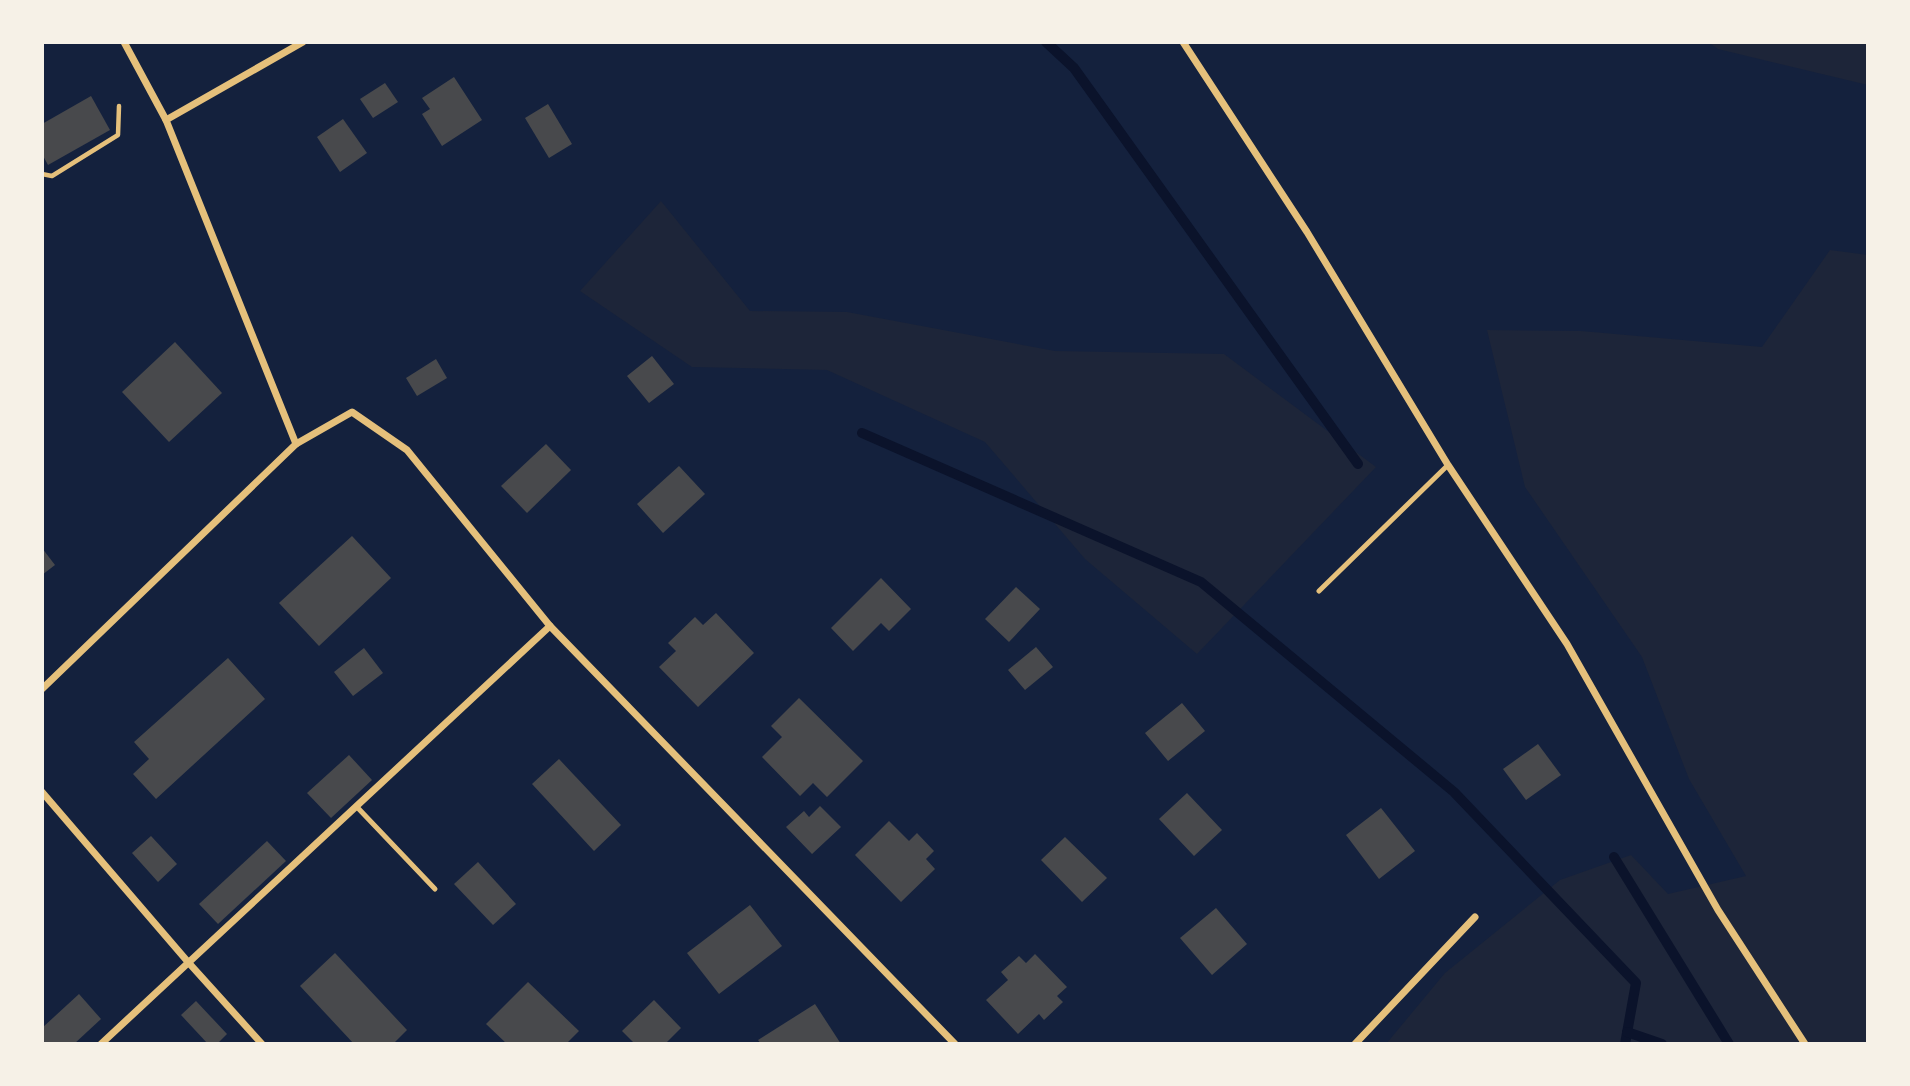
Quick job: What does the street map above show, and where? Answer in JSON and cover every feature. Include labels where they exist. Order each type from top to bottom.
[{"type":"street","points":[[124,42],[166,120],[296,444]]},
{"type":"street","points":[[166,120],[303,42]]},
{"type":"street","points":[[1182,42],[1307,232],[1448,465],[1567,644],[1718,910],[1805,1044]]},
{"type":"street","points":[[42,689],[296,444],[352,412],[407,450],[550,626],[955,1044]]},
{"type":"street","points":[[101,1044],[550,626]]},
{"type":"street","points":[[42,792],[262,1044]]},
{"type":"street","points":[[1355,1044],[1475,917]]},
{"type":"lane","points":[[1319,591],[1448,465]]},
{"type":"lane","points":[[356,806],[435,890]]},
{"type":"path","points":[[42,174],[52,176],[118,135],[119,106]]},
{"type":"shaded area","points":[[1708,42],[1868,42],[1868,85],[1718,49]]},
{"type":"shaded area","points":[[661,201],[750,311],[847,312],[1055,351],[1224,354],[1376,467],[1197,654],[1085,559],[985,442],[827,370],[692,367],[580,291]]},
{"type":"shaded area","points":[[1830,250],[1868,255],[1868,1044],[1386,1044],[1445,973],[1560,880],[1631,855],[1668,894],[1746,876],[1689,779],[1642,657],[1525,487],[1487,330],[1581,331],[1762,347]]},
{"type":"building","points":[[454,77],[482,120],[442,146],[422,114],[430,109],[422,98]]},
{"type":"building","points":[[385,83],[398,102],[373,118],[360,99]]},
{"type":"building","points":[[91,96],[110,130],[48,165],[42,154],[42,124]]},
{"type":"building","points":[[548,104],[572,144],[549,158],[525,118]]},
{"type":"building","points":[[343,119],[367,153],[340,172],[317,137]]},
{"type":"building","points":[[175,342],[222,393],[169,442],[122,392]]},
{"type":"building","points":[[652,356],[674,384],[649,403],[627,376]]},
{"type":"building","points":[[436,359],[447,378],[417,396],[406,378]]},
{"type":"building","points":[[546,444],[571,470],[527,513],[501,486]]},
{"type":"building","points":[[679,466],[705,494],[663,533],[637,504]]},
{"type":"building","points":[[352,536],[391,578],[319,646],[279,603]]},
{"type":"building","points":[[42,548],[55,565],[42,575]]},
{"type":"building","points":[[881,578],[911,609],[889,631],[881,623],[853,651],[831,628]]},
{"type":"building","points":[[1016,587],[1040,609],[1009,642],[985,619]]},
{"type":"building","points":[[716,613],[754,653],[698,707],[659,667],[676,651],[668,643],[695,617],[703,625]]},
{"type":"building","points":[[1036,647],[1053,667],[1025,690],[1008,670]]},
{"type":"building","points":[[364,648],[383,673],[353,696],[334,672]]},
{"type":"building","points":[[228,658],[265,699],[156,799],[133,774],[149,759],[134,742]]},
{"type":"building","points":[[799,698],[863,761],[827,797],[813,783],[800,796],[762,757],[782,737],[771,726]]},
{"type":"building","points":[[1182,703],[1205,731],[1168,761],[1145,733]]},
{"type":"building","points":[[1538,744],[1561,775],[1526,800],[1503,769]]},
{"type":"building","points":[[349,755],[372,780],[331,818],[307,793]]},
{"type":"building","points":[[559,759],[621,825],[594,851],[532,784]]},
{"type":"building","points":[[1187,793],[1222,830],[1194,856],[1159,819]]},
{"type":"building","points":[[820,806],[841,827],[812,854],[786,827],[804,811],[809,817]]},
{"type":"building","points":[[1381,808],[1415,851],[1379,879],[1346,835]]},
{"type":"building","points":[[889,821],[909,841],[917,833],[934,851],[926,859],[935,869],[901,902],[855,855]]},
{"type":"building","points":[[151,836],[177,864],[158,882],[132,853]]},
{"type":"building","points":[[1065,837],[1107,878],[1082,902],[1041,860]]},
{"type":"building","points":[[267,841],[286,861],[218,924],[199,904]]},
{"type":"building","points":[[478,862],[516,904],[493,925],[454,884]]},
{"type":"building","points":[[750,905],[782,946],[719,994],[687,953]]},
{"type":"building","points":[[1216,908],[1247,944],[1212,975],[1180,938]]},
{"type":"building","points":[[335,953],[407,1030],[393,1044],[354,1044],[300,986]]},
{"type":"building","points":[[1035,954],[1067,987],[1057,996],[1063,1002],[1044,1020],[1039,1014],[1018,1034],[986,1000],[1008,980],[1001,972],[1019,956],[1026,963]]},
{"type":"building","points":[[528,982],[579,1031],[566,1044],[507,1044],[486,1024]]},
{"type":"building","points":[[79,994],[101,1019],[74,1044],[42,1044],[42,1028]]},
{"type":"building","points":[[654,1000],[681,1028],[665,1044],[635,1044],[622,1031]]},
{"type":"building","points":[[196,1001],[227,1034],[217,1044],[208,1044],[181,1015]]},
{"type":"building","points":[[815,1004],[841,1044],[761,1044],[758,1040]]},
{"type":"waterway","points":[[1046,42],[1074,68],[1358,464]]},
{"type":"waterway","points":[[862,433],[1201,582],[1454,792],[1636,983],[1625,1044]]},
{"type":"waterway","points":[[1614,857],[1729,1044]]},
{"type":"waterway","points":[[1627,1032],[1662,1044]]}]
